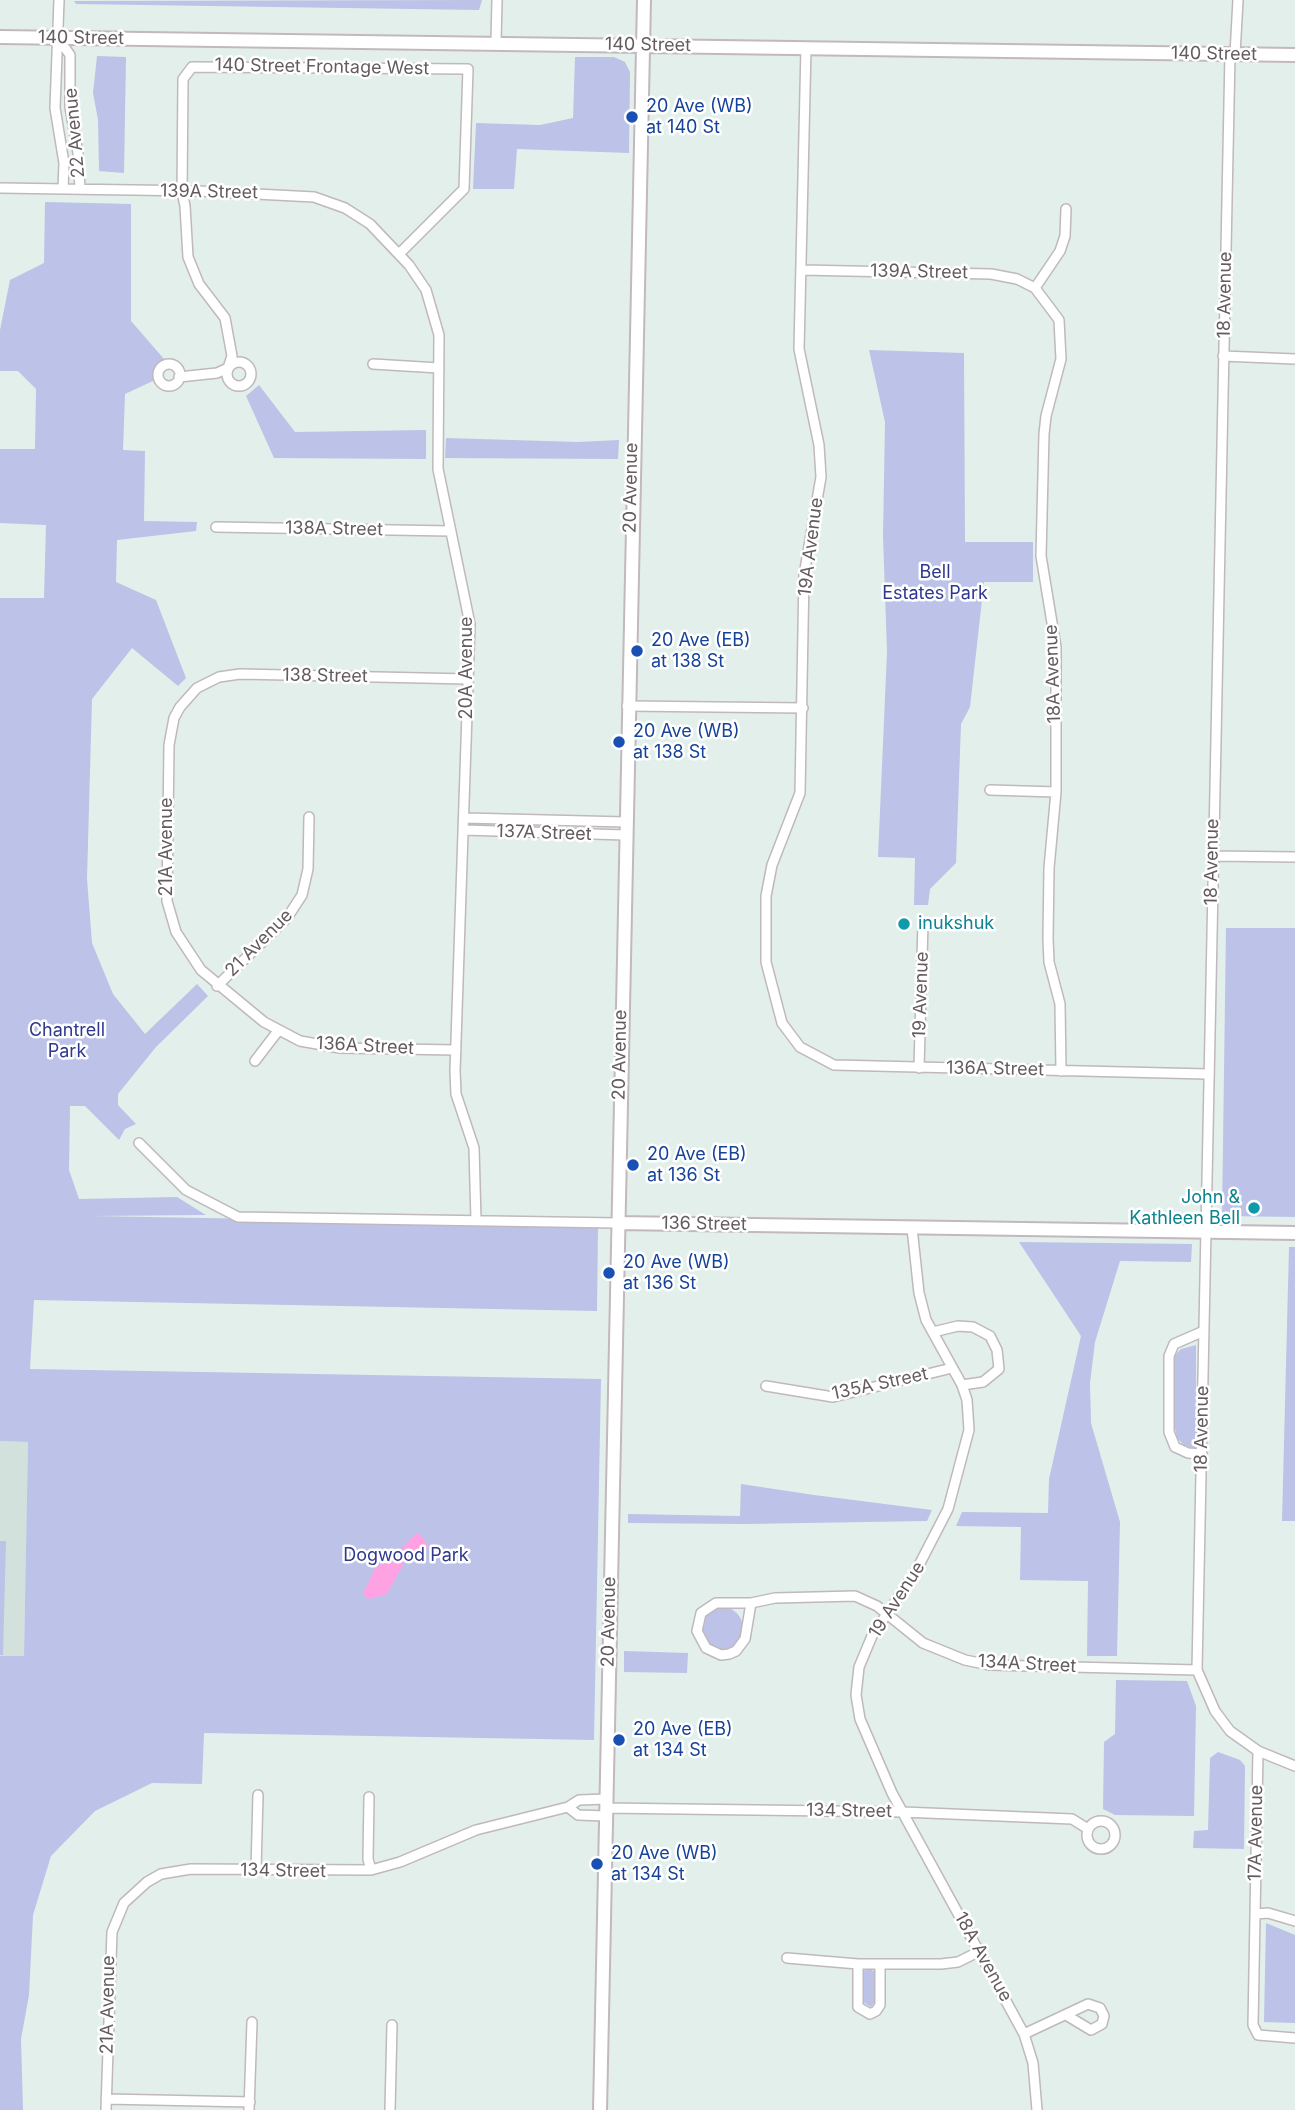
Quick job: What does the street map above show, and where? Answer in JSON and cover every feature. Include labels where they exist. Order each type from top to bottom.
[{"type":"street","name":"22 Avenue","points":[[59,0],[55,108],[64,163],[63,189]]},
{"type":"street","points":[[496,42],[497,0]]},
{"type":"street","name":"20 Avenue","points":[[600,2110],[627,706],[644,0]]},
{"type":"street","name":"18 Avenue","points":[[1197,1670],[1223,356],[1232,54],[1238,0]]},
{"type":"street","name":"140 Street","points":[[0,37],[1295,55]]},
{"type":"street","name":"22 Avenue","points":[[58,38],[70,55],[70,107],[78,153],[79,189]]},
{"type":"street","name":"19A Avenue","points":[[791,1038],[779,1014],[768,974],[766,897],[772,865],[800,793],[804,575],[821,477],[820,445],[799,348],[806,48]]},
{"type":"street","name":"140 Street Frontage West","points":[[181,192],[183,79],[189,69],[196,66],[468,69],[464,189],[399,254]]},
{"type":"street","points":[[55,108],[70,107]]},
{"type":"street","name":"139A Street","points":[[0,188],[290,194],[325,200],[370,224],[399,254]]},
{"type":"street","points":[[179,377],[217,373],[228,368],[232,356],[230,331],[218,306],[192,271],[188,257],[186,206],[181,192]]},
{"type":"street","points":[[1035,288],[1060,251],[1065,236],[1066,209]]},
{"type":"street","name":"20A Avenue","points":[[399,254],[419,278],[432,304],[439,335],[438,469],[469,614],[456,1094],[474,1149],[476,1220]]},
{"type":"street","name":"139A Street","points":[[802,270],[991,274],[1017,279],[1035,288]]},
{"type":"street","name":"18A Avenue","points":[[1035,288],[1053,308],[1062,336],[1061,359],[1046,416],[1041,556],[1056,647],[1056,792],[1049,868],[1048,939],[1049,962],[1060,1004],[1061,1070]]},
{"type":"street","points":[[1223,356],[1295,359]]},
{"type":"street","points":[[373,364],[439,368]]},
{"type":"street","name":"138A Street","points":[[216,527],[451,531]]},
{"type":"street","name":"138 Street","points":[[188,696],[208,681],[240,674],[468,679]]},
{"type":"street","name":"21A Avenue","points":[[188,696],[180,706],[170,731],[165,867],[167,901],[182,944],[218,986]]},
{"type":"street","points":[[627,706],[803,708]]},
{"type":"street","points":[[990,790],[1056,792]]},
{"type":"street","name":"21 Avenue","points":[[218,986],[287,918],[302,895],[308,869],[309,817]]},
{"type":"street","name":"137A Street","points":[[465,818],[531,820],[625,828]]},
{"type":"street","points":[[531,820],[531,832]]},
{"type":"street","name":"137A Street","points":[[464,830],[531,832],[625,828]]},
{"type":"street","points":[[1213,856],[1295,857]]},
{"type":"street","name":"19 Avenue","points":[[919,1068],[923,923]]},
{"type":"street","name":"136A Street","points":[[218,986],[278,1031],[300,1041],[326,1047],[456,1050]]},
{"type":"street","points":[[256,1061],[278,1031]]},
{"type":"street","name":"136A Street","points":[[791,1038],[810,1055],[834,1065],[1208,1074]]},
{"type":"street","name":"136 Street","points":[[139,1143],[186,1190],[238,1217],[1295,1233]]},
{"type":"street","name":"19 Avenue","points":[[904,1812],[859,1719],[856,1695],[859,1667],[886,1613],[927,1552],[956,1485],[969,1430],[967,1400],[962,1385],[933,1332],[919,1293],[912,1228]]},
{"type":"street","points":[[933,1332],[958,1326],[973,1327],[990,1336],[998,1350],[999,1369],[983,1382],[962,1385]]},
{"type":"street","points":[[1202,1454],[1188,1453],[1175,1447],[1168,1432],[1169,1356],[1174,1344],[1204,1331]]},
{"type":"street","name":"135A Street","points":[[766,1386],[833,1397],[952,1368]]},
{"type":"street","name":"134A Street","points":[[751,1603],[742,1646],[729,1654],[706,1648],[697,1631],[698,1622],[708,1606],[716,1603],[751,1603],[775,1598],[855,1597],[886,1613],[923,1643],[965,1660],[989,1665],[1197,1670]]},
{"type":"street","points":[[1197,1670],[1215,1711],[1230,1731],[1258,1752],[1295,1766]]},
{"type":"street","name":"17A Avenue","points":[[1258,1752],[1253,2025],[1258,2035],[1295,2038]]},
{"type":"street","points":[[256,1870],[258,1795]]},
{"type":"street","points":[[369,1797],[368,1859],[371,1870]]},
{"type":"street","name":"134 Street","points":[[124,1903],[146,1882],[176,1870],[371,1870],[400,1862],[476,1829],[568,1807],[579,1800],[606,1807],[904,1812],[1072,1819],[1088,1829]]},
{"type":"street","name":"134 Street","points":[[568,1807],[578,1815],[606,1807]]},
{"type":"street","name":"18A Avenue","points":[[904,1812],[1024,2034],[1033,2063],[1037,2110]]},
{"type":"street","name":"21A Avenue","points":[[106,2110],[111,1932],[124,1903]]},
{"type":"street","points":[[1255,1914],[1268,1913],[1295,1921]]},
{"type":"street","points":[[787,1958],[858,1964],[958,1962],[980,1951]]},
{"type":"street","points":[[858,1964],[858,2007],[870,2014],[880,2005],[880,1964]]},
{"type":"street","points":[[1024,2034],[1066,2015]]},
{"type":"street","points":[[106,2099],[250,2106],[252,2022]]},
{"type":"street","points":[[390,2110],[392,2025]]},
{"type":"shaded area","points":[[0,1441],[28,1442],[24,1657],[0,1656]]},
{"type":"shaded area","points":[[416,1533],[422,1536],[428,1547],[421,1555],[405,1561],[387,1594],[368,1599],[363,1594],[375,1568],[393,1557]]},
{"type":"green space","points":[[482,0],[479,10],[76,4],[74,1]]},
{"type":"green space","points":[[97,56],[126,57],[124,173],[99,171],[98,120],[93,93]]},
{"type":"green space","points":[[575,57],[614,57],[625,62],[630,72],[629,153],[517,149],[514,189],[473,189],[476,123],[540,125],[573,118]]},
{"type":"green space","points":[[45,202],[131,204],[131,321],[164,359],[156,368],[155,380],[125,394],[123,450],[145,451],[144,521],[197,522],[196,531],[117,540],[116,582],[156,600],[186,678],[178,686],[132,648],[92,699],[87,879],[92,943],[113,994],[145,1034],[197,984],[208,996],[156,1047],[118,1094],[118,1105],[136,1124],[125,1129],[119,1140],[85,1106],[70,1106],[69,1170],[79,1199],[177,1197],[206,1215],[92,1216],[598,1225],[597,1311],[34,1300],[30,1369],[601,1379],[594,1740],[204,1733],[202,1784],[152,1783],[95,1811],[51,1856],[33,1915],[29,1995],[21,2039],[23,2110],[0,2110],[0,1656],[24,1656],[28,1442],[0,1441],[0,598],[44,598],[46,525],[0,523],[0,449],[35,449],[36,389],[18,371],[0,371],[0,330],[10,280],[44,263]]},
{"type":"green space","name":"Bell Estates Park","points":[[869,350],[964,353],[965,542],[1033,542],[1033,582],[984,582],[970,707],[961,724],[956,863],[930,889],[928,905],[914,905],[915,858],[878,857],[887,652],[883,536],[885,422]]},
{"type":"green space","points":[[259,385],[295,432],[426,430],[426,459],[274,458],[246,396]]},
{"type":"green space","points":[[446,438],[578,442],[619,440],[618,459],[445,458]]},
{"type":"green space","points":[[1226,928],[1295,928],[1295,1217],[1222,1216]]},
{"type":"green space","points":[[1019,1242],[1192,1244],[1191,1262],[1120,1261],[1095,1342],[1090,1383],[1091,1423],[1120,1522],[1117,1656],[1087,1656],[1088,1581],[1020,1580],[1021,1527],[956,1526],[962,1512],[1048,1513],[1049,1479],[1081,1336]]},
{"type":"green space","points":[[1289,1247],[1295,1247],[1295,1521],[1282,1521]]},
{"type":"green space","points":[[1196,1345],[1196,1449],[1184,1445],[1177,1438],[1175,1355],[1181,1349]]},
{"type":"green space","points":[[741,1484],[932,1510],[927,1521],[628,1523],[628,1514],[740,1516]]},
{"type":"green space","points":[[0,1541],[6,1541],[3,1655],[0,1655]]},
{"type":"green space","points":[[722,1607],[737,1613],[743,1628],[737,1643],[722,1649],[707,1643],[701,1628],[707,1613]]},
{"type":"green space","points":[[624,1651],[688,1653],[687,1673],[624,1672]]},
{"type":"green space","points":[[1116,1680],[1187,1681],[1196,1706],[1194,1816],[1115,1815],[1103,1809],[1104,1742],[1115,1734]]},
{"type":"green space","points":[[1218,1752],[1240,1760],[1245,1766],[1244,1849],[1193,1848],[1194,1831],[1208,1830],[1210,1758]]},
{"type":"green space","points":[[1266,1923],[1295,1935],[1295,2023],[1264,2022]]},
{"type":"green space","points":[[867,1968],[876,1972],[874,2003],[871,2007],[863,2002],[863,1972]]},
{"type":"place","name":"20 Ave (WB) at 140 St","points":[[632,117]]},
{"type":"place","name":"20 Ave (EB) at 138 St","points":[[637,651]]},
{"type":"place","name":"20 Ave (WB) at 138 St","points":[[619,742]]},
{"type":"place","name":"inukshuk","points":[[904,924]]},
{"type":"place","name":"20 Ave (EB) at 136 St","points":[[633,1165]]},
{"type":"place","name":"John & Kathleen Bell","points":[[1254,1208]]},
{"type":"place","name":"20 Ave (WB) at 136 St","points":[[609,1273]]},
{"type":"place","name":"20 Ave (EB) at 134 St","points":[[619,1740]]},
{"type":"place","name":"20 Ave (WB) at 134 St","points":[[597,1864]]},
{"type":"park label","name":"Chantrell Park","points":[[67,1041]]},
{"type":"park label","name":"Dogwood Park","points":[[406,1556]]}]
